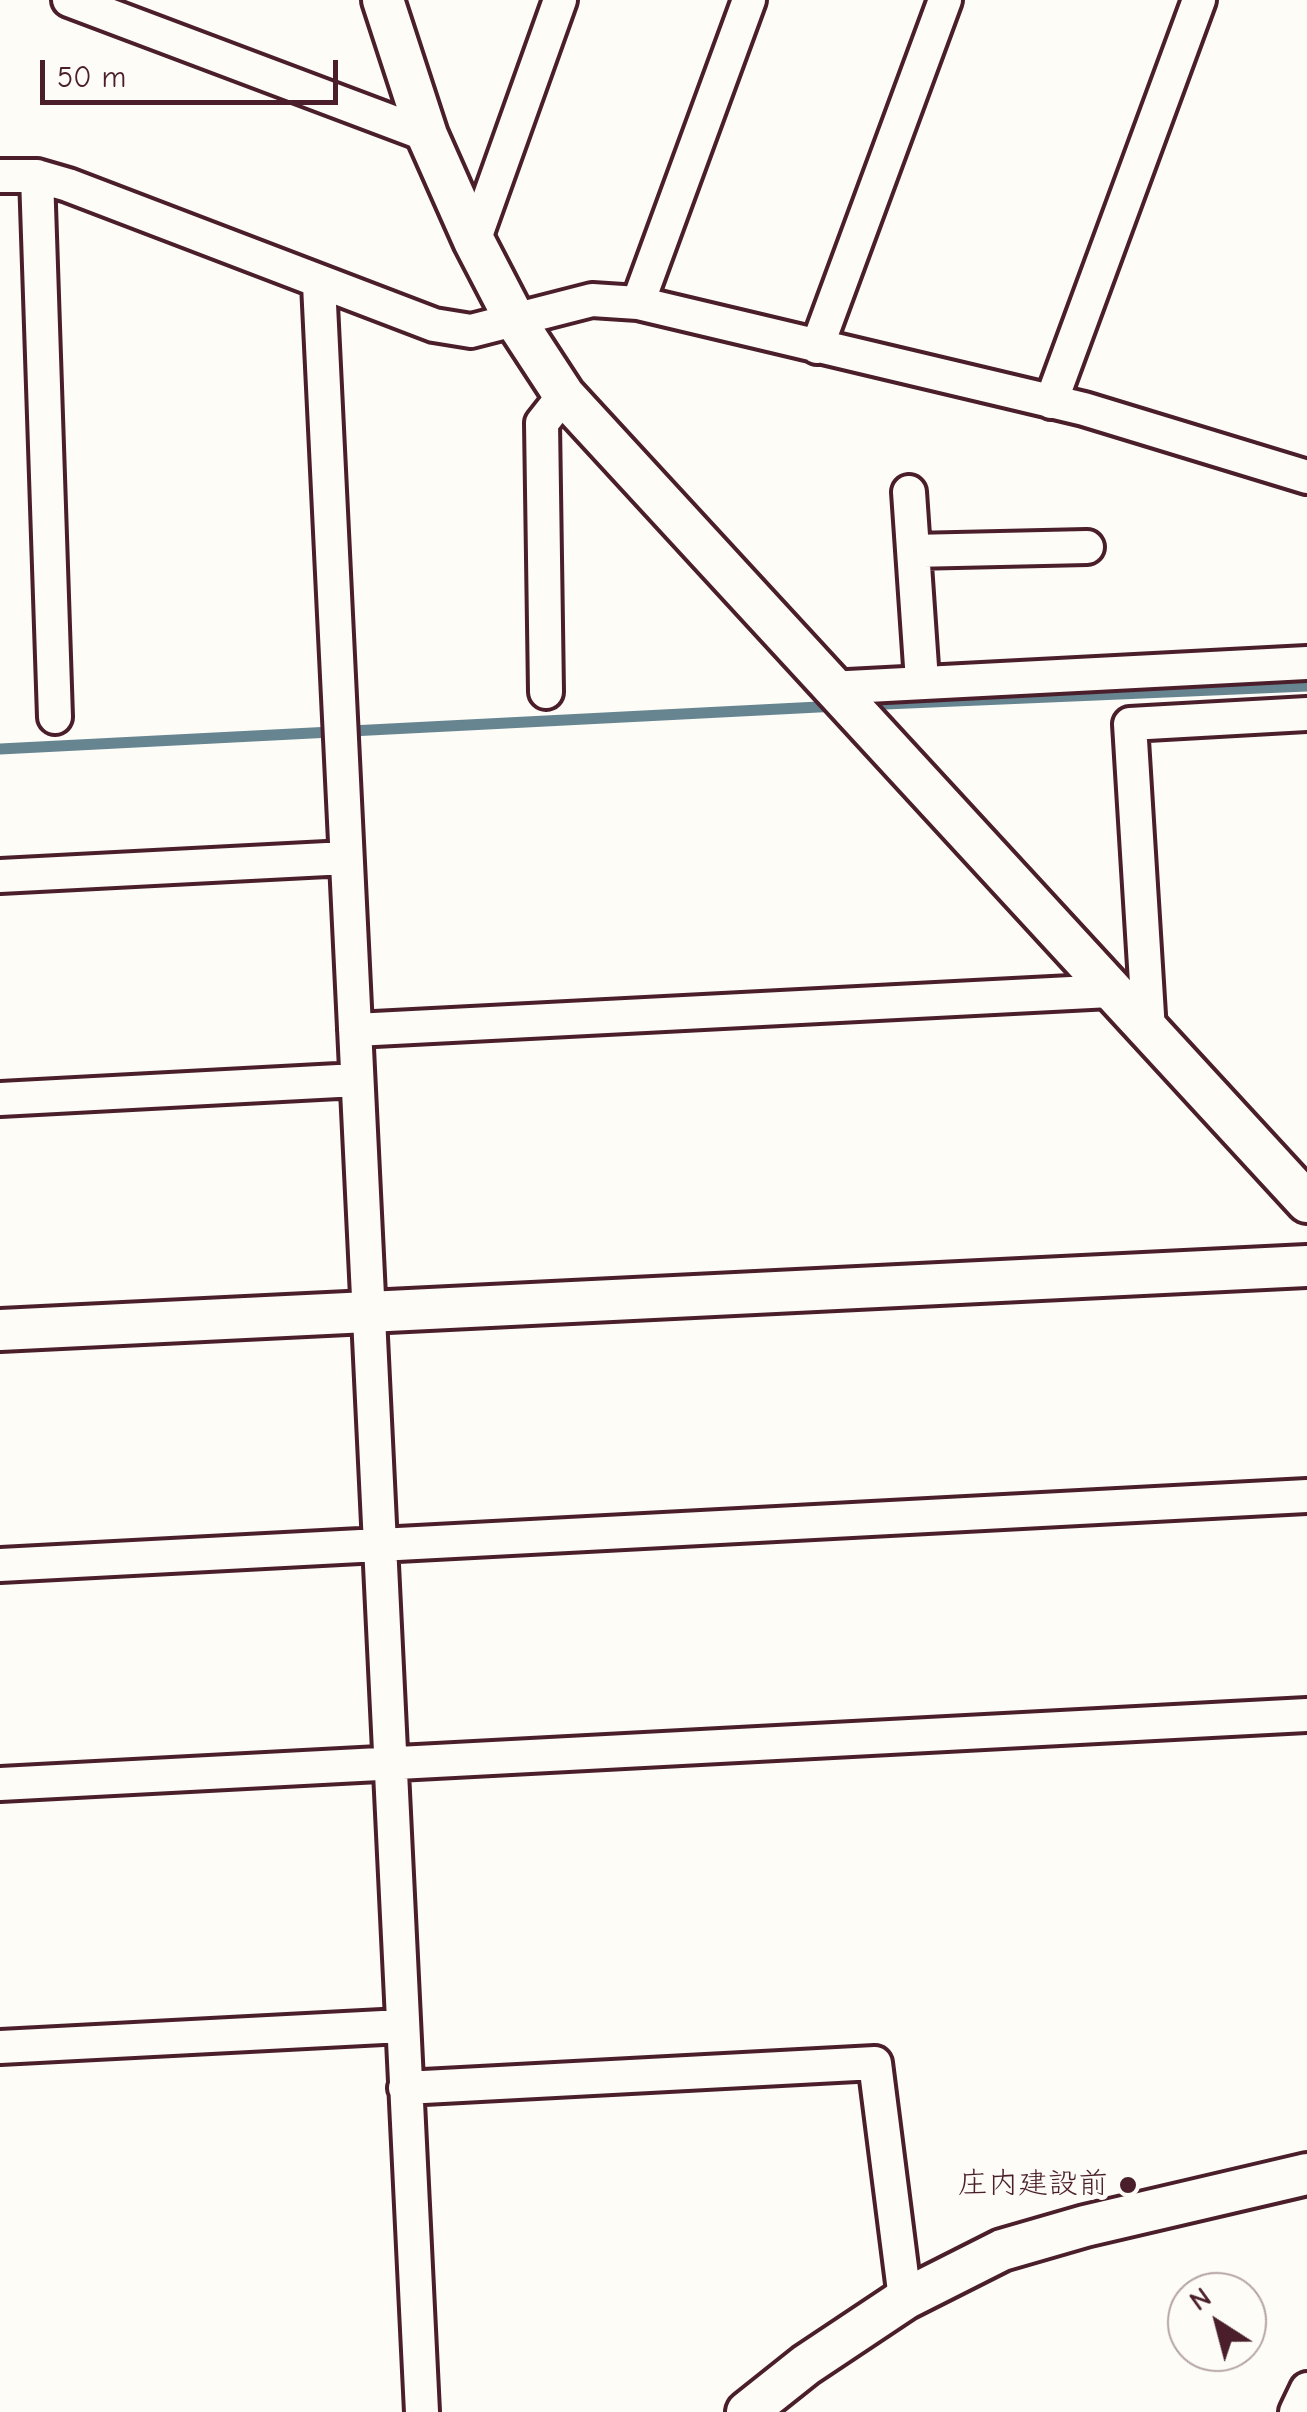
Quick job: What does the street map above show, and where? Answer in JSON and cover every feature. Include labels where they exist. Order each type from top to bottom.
[{"type":"street","points":[[69,0],[426,134]]},
{"type":"street","points":[[383,0],[426,134],[474,241],[515,320],[564,395],[829,688],[1307,1202]]},
{"type":"street","points":[[474,241],[560,0]]},
{"type":"street","points":[[638,303],[750,0]]},
{"type":"street","points":[[816,347],[945,0]]},
{"type":"street","points":[[1051,402],[1199,0]]},
{"type":"street","points":[[0,176],[37,176],[434,325],[471,330],[592,300],[638,303],[1051,402],[1307,477]]},
{"type":"street","points":[[37,176],[54,717]]},
{"type":"street","points":[[319,284],[422,2412]]},
{"type":"street","points":[[546,692],[542,423],[564,395]]},
{"type":"street","points":[[909,492],[922,681]]},
{"type":"street","points":[[913,551],[1087,547]]},
{"type":"street","points":[[829,688],[1307,663]]},
{"type":"street","points":[[1149,1031],[1130,724],[1307,714]]},
{"type":"street","points":[[0,876],[346,858]]},
{"type":"street","points":[[355,1030],[1110,991]]},
{"type":"street","points":[[0,1099],[357,1080]]},
{"type":"street","points":[[0,1330],[1307,1266]]},
{"type":"street","points":[[0,1565],[1307,1496]]},
{"type":"street","points":[[0,1784],[1307,1715]]},
{"type":"street","points":[[0,2047],[402,2026]]},
{"type":"street","points":[[405,2088],[875,2063],[904,2299]]},
{"type":"street","points":[[747,2412],[806,2365],[904,2299],[1002,2250],[1084,2226],[1307,2174]]},
{"type":"street","points":[[1296,2412],[1307,2389]]},
{"type":"waterway","points":[[862,705],[1307,686]]},
{"type":"waterway","points":[[0,749],[838,706]]},
{"type":"place","name":"庄内建設前","points":[[1128,2185]]}]
